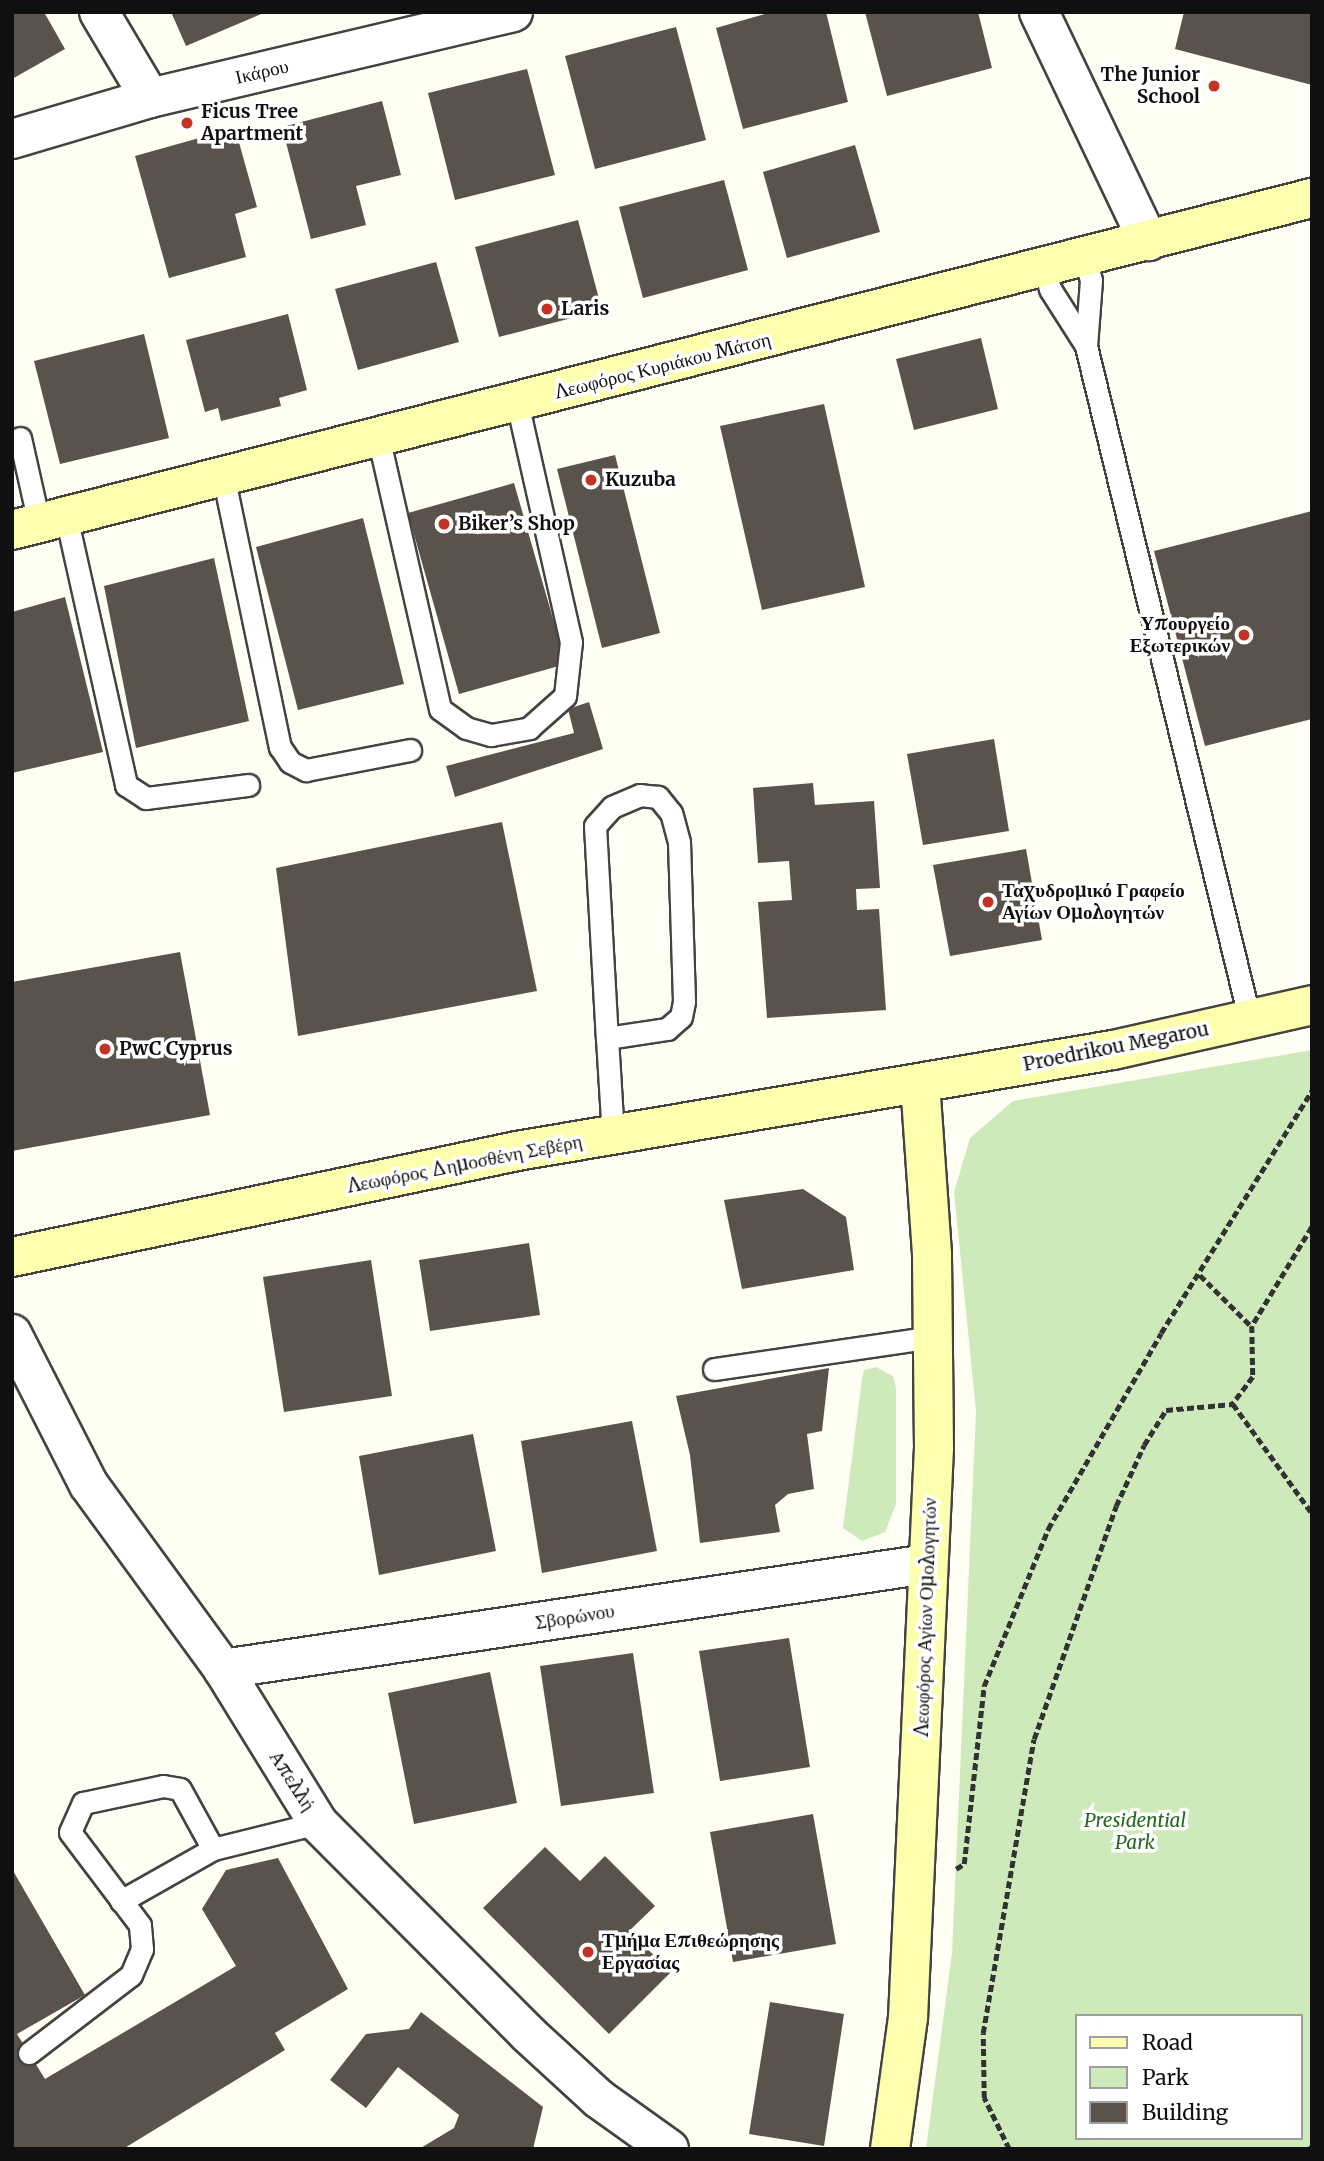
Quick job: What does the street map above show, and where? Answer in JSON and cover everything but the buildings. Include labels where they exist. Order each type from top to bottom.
[{"type":"main road","name":"Λεωφόρος Κυριάκου Μάτση","points":[[39,523],[1044,269],[1312,198]]},
{"type":"main road","name":"Proedrikou Megarou","points":[[920,1084],[1250,1021],[1312,1005]]},
{"type":"main road","name":"Λεωφόρος Δημοσθένη Σεβέρη","points":[[12,1257],[613,1135],[920,1084]]},
{"type":"main road","name":"Λεωφόρος Αγίων Ομολογητών","points":[[890,2149],[908,2018],[915,1891],[934,1337],[920,1084]]},
{"type":"street","points":[[99,12],[150,98]]},
{"type":"street","name":"Ικάρου","points":[[12,139],[150,98],[513,12]]},
{"type":"street","points":[[1039,12],[1148,241]]},
{"type":"street","name":"Απελλή","points":[[12,1334],[89,1485],[223,1670],[318,1823],[527,2033],[599,2099],[669,2149]]},
{"type":"street","name":"Σβορώνου","points":[[223,1670],[927,1564]]},
{"type":"lane","points":[[1085,258],[1091,280],[1086,346],[1250,1021]]},
{"type":"lane","points":[[1044,269],[1050,289],[1086,346]]},
{"type":"lane","points":[[378,436],[440,709],[466,728],[491,735],[529,728],[565,696],[571,642],[517,402]]},
{"type":"lane","points":[[20,438],[39,523],[126,785],[145,798],[248,785]]},
{"type":"lane","points":[[223,475],[281,747],[290,762],[306,770],[410,750]]},
{"type":"lane","points":[[607,1038],[667,1029],[681,1017],[684,1001],[679,842],[671,813],[658,797],[640,795],[612,807],[595,826],[607,1038],[613,1135]]},
{"type":"lane","points":[[714,1370],[934,1337]]},
{"type":"lane","points":[[29,2053],[131,1975],[142,1949],[139,1925],[70,1832],[83,1803],[163,1786],[180,1790],[213,1849]]},
{"type":"lane","points":[[121,1901],[213,1849],[318,1823]]},
{"type":"path","points":[[915,1891],[964,1864],[970,1785],[988,1675],[1048,1529],[1312,1090]]},
{"type":"path","points":[[1009,2149],[984,2098],[983,2033],[1034,1739],[1116,1506],[1144,1445],[1166,1410],[1233,1404],[1254,1377],[1252,1326],[1312,1227]]},
{"type":"path","points":[[1200,1275],[1252,1326]]},
{"type":"path","points":[[1233,1404],[1312,1513]]},
{"type":"green space","name":"Presidential Park","points":[[1312,1050],[1312,2149],[926,2149],[952,1953],[976,1411],[954,1192],[970,1138],[1013,1101]]},
{"type":"green space","points":[[876,1367],[893,1376],[896,1388],[896,1504],[885,1532],[862,1541],[843,1528],[862,1379],[864,1370]]},
{"type":"place","name":"The Junior School","points":[[1214,86]]},
{"type":"place","name":"Ficus Tree Apartment","points":[[187,123]]},
{"type":"place","name":"Laris","points":[[547,309]]},
{"type":"place","name":"Kuzuba","points":[[591,480]]},
{"type":"place","name":"Biker’s Shop","points":[[444,524]]},
{"type":"place","name":"Υπουργείο Εξωτερικών","points":[[1244,635]]},
{"type":"place","name":"Ταχυδρομικό Γραφείο Αγίων Ομολογητών","points":[[988,902]]},
{"type":"place","name":"PwC Cyprus","points":[[105,1049]]},
{"type":"place","name":"Τμήμα Επιθεώρησης Εργασίας","points":[[588,1952]]}]
